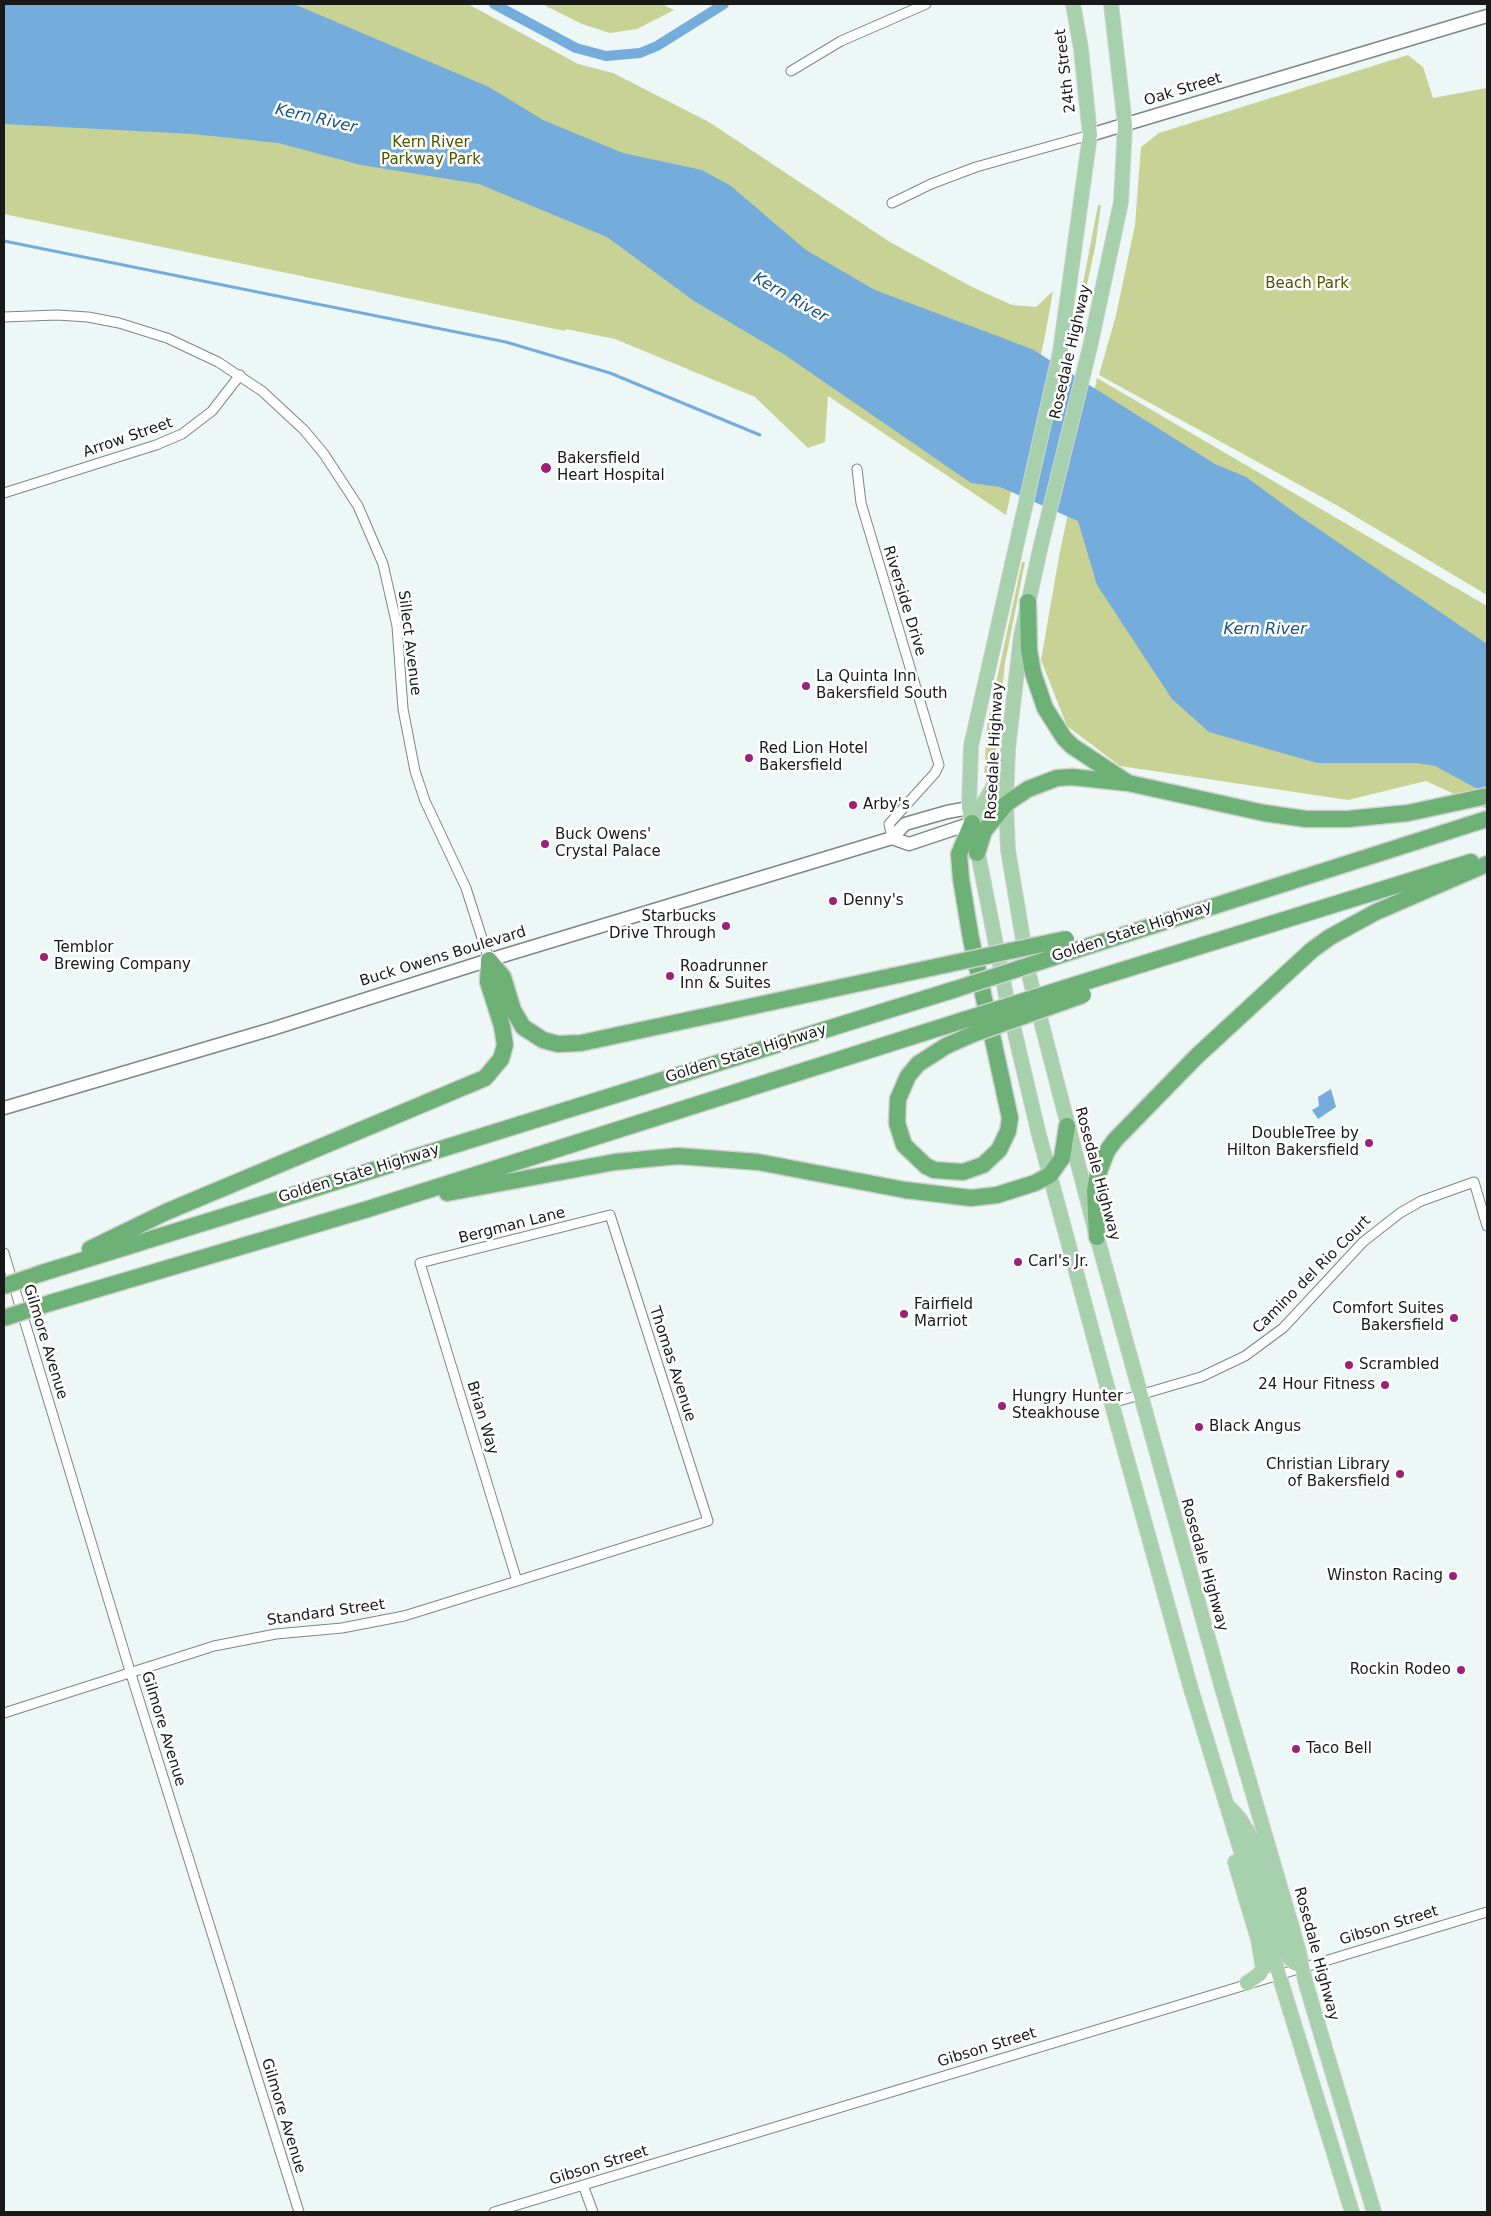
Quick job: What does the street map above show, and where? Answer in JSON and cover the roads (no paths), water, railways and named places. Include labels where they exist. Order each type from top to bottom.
[{"type":"highway","points":[[1028,602],[1029,650],[1033,673],[1045,708],[1064,738],[1072,746],[1128,782]]},
{"type":"highway","points":[[1487,796],[1408,813],[1348,819],[1306,819],[1264,814],[1128,782],[1072,777],[1057,778],[1028,789],[1006,804],[977,817],[959,854],[961,879],[971,939],[1010,1118],[1008,1131],[999,1150],[982,1165],[963,1172],[934,1170],[926,1166],[904,1146],[897,1123],[898,1099],[908,1076],[918,1064],[946,1046],[973,1034],[1080,989],[1210,942],[1487,856]]},
{"type":"highway","points":[[977,817],[977,853]]},
{"type":"highway","name":"Golden State Highway","points":[[4,1286],[956,989],[1068,945],[1096,943],[1487,818]]},
{"type":"highway","points":[[1097,1237],[1095,1190],[1107,1151],[1197,1056],[1312,950],[1330,936],[1376,912],[1487,864]]},
{"type":"highway","points":[[488,960],[503,976],[513,1010],[523,1027],[544,1040],[564,1044],[580,1043],[651,1029],[949,964],[1068,945]]},
{"type":"highway","points":[[42,1273],[166,1212],[480,1082],[496,1066],[505,1046],[502,1026],[488,982],[488,960]]},
{"type":"highway","points":[[4,1318],[368,1209],[964,1020],[1080,989]]},
{"type":"highway","points":[[368,1209],[551,1173],[616,1162],[678,1156],[758,1162],[905,1190],[971,1198],[997,1195],[1035,1183],[1050,1175],[1062,1158],[1067,1126]]},
{"type":"main road","name":"24th Street","points":[[1073,4],[1081,49],[1090,135]]},
{"type":"main road","points":[[1111,4],[1125,125]]},
{"type":"main road","name":"Oak Street","points":[[1090,135],[1487,16]]},
{"type":"main road","name":"Rosedale Highway","points":[[1125,125],[1121,202],[1090,347],[1040,545],[1021,636],[1012,698],[1008,749],[1006,804],[1008,850],[1029,975],[1067,1126],[1140,1395],[1374,2212]]},
{"type":"main road","name":"Rosedale Highway","points":[[977,817],[971,746],[1060,352],[1090,135]]},
{"type":"main road","points":[[1008,749],[993,787],[977,817],[1008,850]]},
{"type":"main road","name":"Buck Owens Boulevard","points":[[4,1108],[275,1028],[488,960],[892,838],[905,824],[947,812],[977,817]]},
{"type":"main road","name":"Buck Owens Boulevard","points":[[892,838],[909,844],[977,817]]},
{"type":"main road","points":[[977,853],[1007,1000],[1050,1175],[1112,1403],[1191,1689],[1352,2212]]},
{"type":"main road","points":[[1227,1804],[1240,1819],[1252,1839],[1286,1953],[1294,1963],[1302,1966]]},
{"type":"main road","points":[[1227,1804],[1228,1838],[1258,1939],[1264,1968],[1260,1974],[1247,1983]]},
{"type":"street","points":[[791,71],[842,42],[926,4]]},
{"type":"street","name":"Oak Street","points":[[892,203],[931,184],[976,167],[1090,135]]},
{"type":"street","name":"Sillect Avenue","points":[[4,317],[57,315],[119,323],[167,338],[196,350],[240,375],[286,412],[324,454],[353,498],[372,535],[391,595],[396,626],[403,709],[415,771],[425,801],[466,888],[488,960]]},
{"type":"street","name":"Arrow Street","points":[[4,493],[156,445],[182,434],[212,411],[240,375]]},
{"type":"street","name":"Riverside Drive","points":[[857,470],[861,503],[939,765],[935,773],[889,824],[892,838]]},
{"type":"street","name":"Camino del Rio Court","points":[[1112,1403],[1201,1378],[1245,1356],[1283,1328],[1363,1242],[1381,1226],[1421,1201],[1474,1182],[1487,1226]]},
{"type":"street","name":"Bergman Lane","points":[[420,1263],[610,1216]]},
{"type":"street","name":"Thomas Avenue","points":[[610,1216],[708,1521]]},
{"type":"street","name":"Gilmore Avenue","points":[[4,1253],[130,1671],[299,2212]]},
{"type":"street","name":"Brian Way","points":[[420,1263],[517,1581]]},
{"type":"street","name":"Standard Street","points":[[4,1713],[130,1671],[245,1638],[342,1628],[381,1621],[517,1581],[708,1521]]},
{"type":"street","name":"Gibson Street","points":[[494,2212],[1302,1966],[1487,1912]]},
{"type":"street","points":[[584,2185],[593,2212]]},
{"type":"water","name":"Kern River","points":[[4,4],[294,4],[489,87],[543,120],[623,153],[702,170],[731,186],[806,250],[875,290],[1032,349],[1215,464],[1246,477],[1298,515],[1487,644],[1487,794],[1435,766],[1417,763],[1317,763],[1209,732],[1172,699],[1097,585],[1078,521],[1000,487],[971,483],[785,355],[694,301],[607,237],[479,184],[361,165],[278,143],[193,134],[4,124]]},
{"type":"water","points":[[1331,1089],[1336,1107],[1318,1119],[1312,1110],[1319,1106],[1318,1097]]},
{"type":"waterway","points":[[494,4],[576,48],[606,56],[640,53],[657,46],[724,4]]},
{"type":"waterway","points":[[4,241],[506,342],[610,373],[760,435]]},
{"type":"place","name":"Bakersfield Heart Hospital","points":[[546,468]]},
{"type":"place","name":"La Quinta Inn Bakersfield South","points":[[806,686]]},
{"type":"place","name":"Red Lion Hotel Bakersfield","points":[[749,758]]},
{"type":"place","name":"Arby's","points":[[853,805]]},
{"type":"place","name":"Buck Owens' Crystal Palace","points":[[545,844]]},
{"type":"place","name":"Denny's","points":[[833,901]]},
{"type":"place","name":"Starbucks Drive Through","points":[[726,926]]},
{"type":"place","name":"Temblor Brewing Company","points":[[44,957]]},
{"type":"place","name":"Roadrunner Inn & Suites","points":[[670,976]]},
{"type":"place","name":"DoubleTree by Hilton Bakersfield","points":[[1369,1143]]},
{"type":"place","name":"Carl's Jr.","points":[[1018,1262]]},
{"type":"place","name":"Fairfield Marriot","points":[[904,1314]]},
{"type":"place","name":"Comfort Suites Bakersfield","points":[[1454,1318]]},
{"type":"place","name":"Scrambled","points":[[1349,1365]]},
{"type":"place","name":"24 Hour Fitness","points":[[1385,1385]]},
{"type":"place","name":"Hungry Hunter Steakhouse","points":[[1002,1406]]},
{"type":"place","name":"Black Angus","points":[[1199,1427]]},
{"type":"place","name":"Christian Library of Bakersfield","points":[[1400,1474]]},
{"type":"place","name":"Winston Racing","points":[[1453,1576]]},
{"type":"place","name":"Rockin Rodeo","points":[[1461,1670]]},
{"type":"place","name":"Taco Bell","points":[[1296,1749]]},
{"type":"park label","name":"Kern River Parkway Park","points":[[431,152]]},
{"type":"park label","name":"Beach Park","points":[[1307,284]]}]
